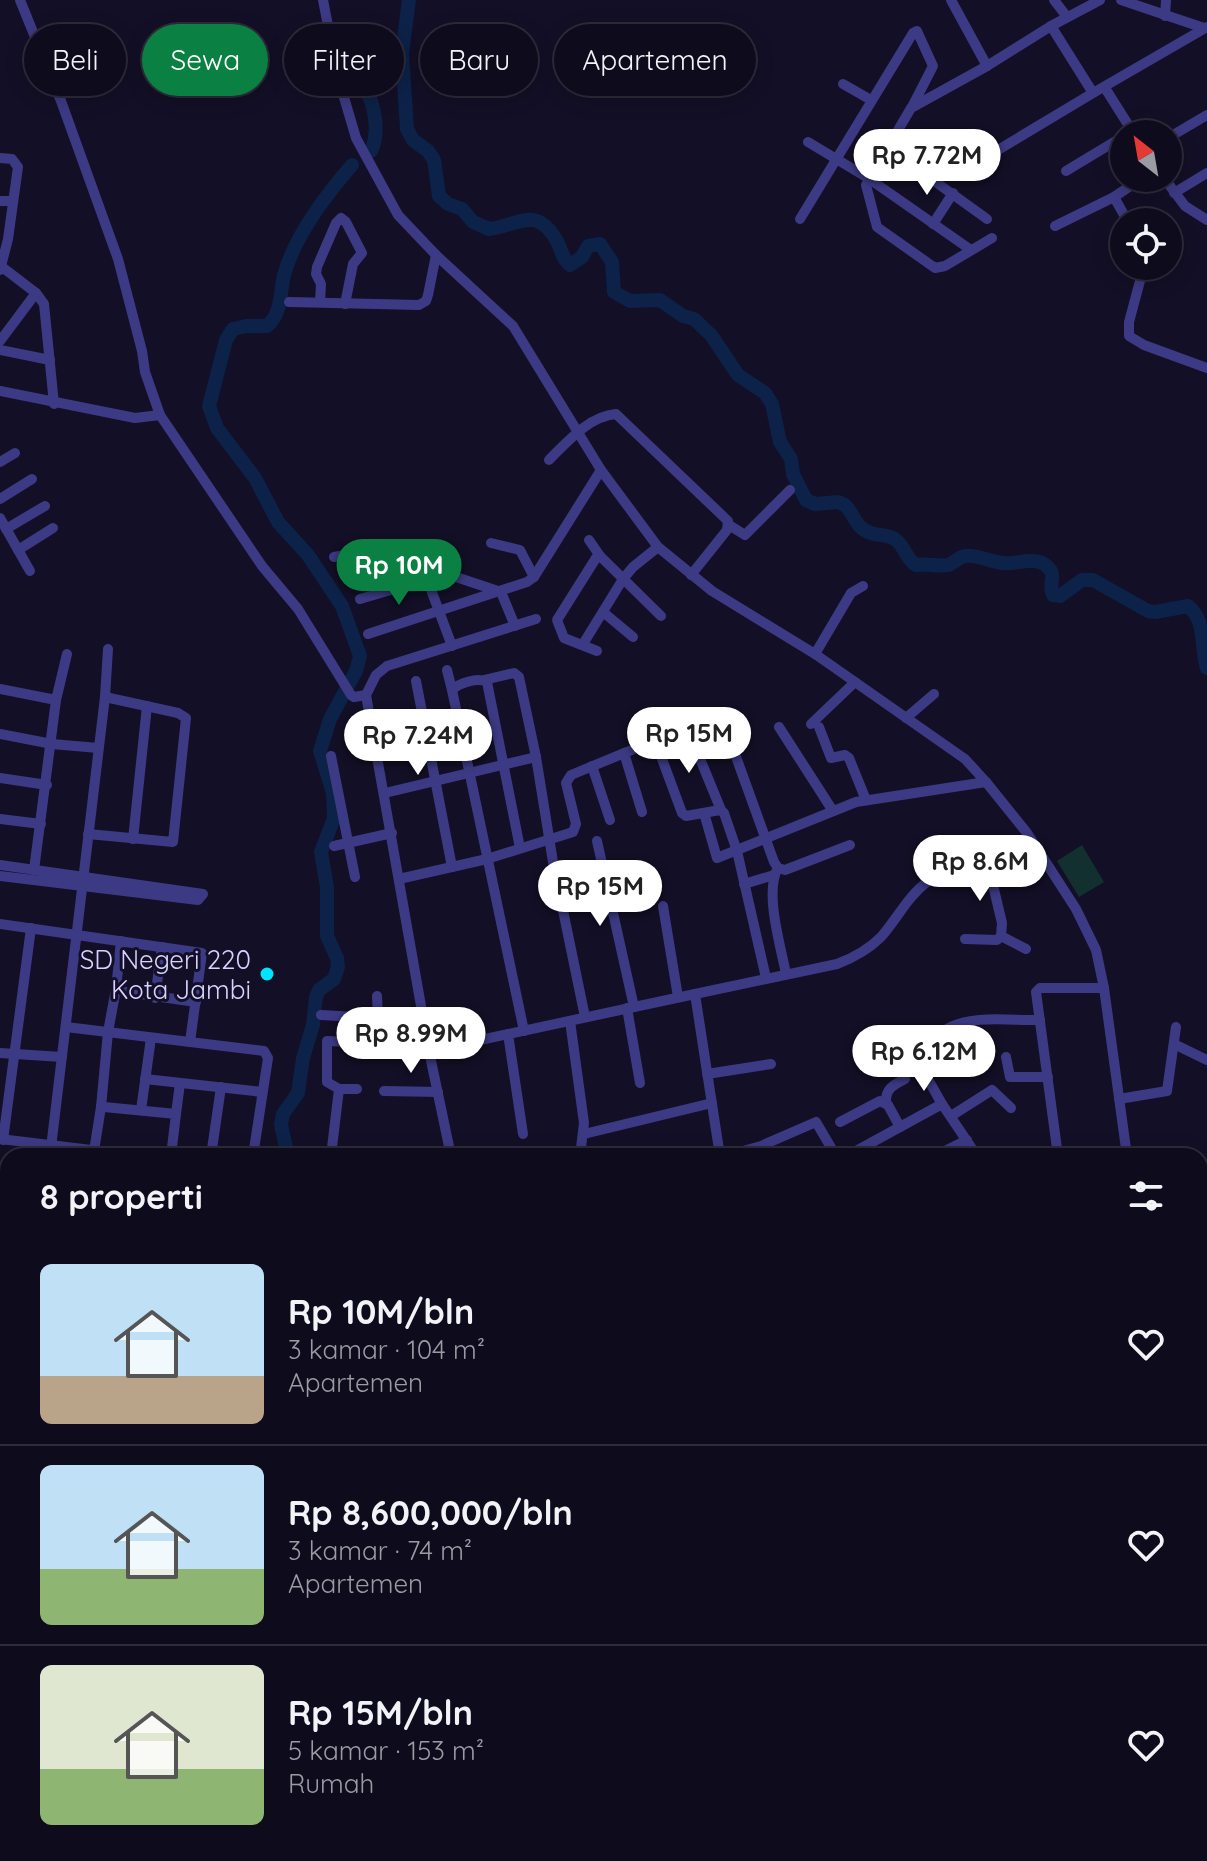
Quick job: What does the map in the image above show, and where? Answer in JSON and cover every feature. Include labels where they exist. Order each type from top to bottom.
[{"type":"street","points":[[20,0],[61,101],[118,259],[145,372],[160,415],[262,566],[298,609],[350,693],[354,697],[366,695]]},
{"type":"street","points":[[323,0],[338,77],[356,138],[398,215],[513,326],[601,470],[658,547],[691,575],[757,620],[815,654],[965,759],[1035,845],[1091,938],[1104,988],[1125,1148]]},
{"type":"street","points":[[951,0],[987,66]]},
{"type":"street","points":[[1054,0],[1067,17]]},
{"type":"street","points":[[911,108],[1100,0]]},
{"type":"street","points":[[1121,0],[1206,28]]},
{"type":"street","points":[[1165,16],[1166,0]]},
{"type":"street","points":[[1051,26],[1093,93]]},
{"type":"street","points":[[998,150],[1206,28]]},
{"type":"street","points":[[800,219],[871,100],[917,31],[933,66],[868,178],[866,185],[877,227],[937,268],[992,238]]},
{"type":"street","points":[[843,84],[871,100]]},
{"type":"street","points":[[1105,88],[1122,120]]},
{"type":"street","points":[[1182,130],[1207,115]]},
{"type":"street","points":[[808,142],[868,178],[971,250]]},
{"type":"street","points":[[1066,171],[1110,145]]},
{"type":"street","points":[[887,147],[987,219]]},
{"type":"street","points":[[0,158],[12,159],[17,164],[1,269],[36,293],[44,304],[54,404]]},
{"type":"street","points":[[1207,173],[1174,193],[1192,213],[1207,220]]},
{"type":"street","points":[[1055,226],[1121,192]]},
{"type":"street","points":[[933,224],[953,193]]},
{"type":"street","points":[[1114,197],[1120,208]]},
{"type":"street","points":[[0,201],[13,201]]},
{"type":"street","points":[[320,302],[321,284],[316,274],[317,267],[341,218],[362,253],[353,264],[345,304]]},
{"type":"street","points":[[289,302],[423,303],[428,295],[436,255]]},
{"type":"street","points":[[1140,280],[1129,322],[1129,336],[1144,345],[1207,368]]},
{"type":"street","points":[[0,341],[36,293]]},
{"type":"street","points":[[0,350],[50,360]]},
{"type":"street","points":[[0,391],[135,418],[160,415]]},
{"type":"street","points":[[549,460],[578,432],[608,415],[616,414],[742,535],[790,490]]},
{"type":"street","points":[[0,462],[15,453]]},
{"type":"street","points":[[368,634],[527,582],[534,577],[601,470]]},
{"type":"street","points":[[0,499],[32,479]]},
{"type":"street","points":[[6,529],[45,506]]},
{"type":"street","points":[[0,518],[30,571]]},
{"type":"street","points":[[691,575],[729,525]]},
{"type":"street","points":[[18,550],[53,528]]},
{"type":"street","points":[[589,540],[600,556],[661,616]]},
{"type":"street","points":[[491,543],[520,550],[534,577]]},
{"type":"street","points":[[583,644],[623,579],[658,547]]},
{"type":"street","points":[[334,557],[375,550],[501,592],[515,626]]},
{"type":"street","points":[[597,651],[564,638],[557,620],[600,556]]},
{"type":"street","points":[[360,599],[447,574]]},
{"type":"street","points":[[427,579],[452,646]]},
{"type":"street","points":[[815,654],[851,593],[863,586]]},
{"type":"street","points":[[603,612],[633,637]]},
{"type":"street","points":[[447,1148],[366,695],[376,675],[387,666],[536,619]]},
{"type":"street","points":[[51,1148],[105,697],[108,649]]},
{"type":"street","points":[[34,870],[56,700],[67,654]]},
{"type":"street","points":[[447,670],[524,1031]]},
{"type":"street","points":[[452,690],[504,674],[514,673],[519,677],[585,1017]]},
{"type":"street","points":[[484,680],[487,682],[520,848]]},
{"type":"street","points":[[416,681],[452,867]]},
{"type":"street","points":[[855,682],[815,726],[831,758],[845,755],[849,758],[866,800]]},
{"type":"street","points":[[0,689],[56,700]]},
{"type":"street","points":[[906,718],[934,694]]},
{"type":"street","points":[[88,834],[173,842],[187,719],[183,715],[105,697]]},
{"type":"street","points":[[133,839],[147,706]]},
{"type":"street","points":[[399,879],[487,859],[573,832],[576,824],[566,783],[571,775],[714,716],[720,718],[738,758],[776,871],[772,893],[786,974]]},
{"type":"street","points":[[687,727],[737,851],[766,978]]},
{"type":"street","points":[[779,727],[833,811]]},
{"type":"street","points":[[0,734],[52,744],[98,748]]},
{"type":"street","points":[[655,740],[682,813],[686,816],[721,810]]},
{"type":"street","points":[[624,753],[642,812]]},
{"type":"street","points":[[331,756],[355,877]]},
{"type":"street","points":[[385,793],[536,757]]},
{"type":"street","points":[[592,766],[610,820]]},
{"type":"street","points":[[0,778],[47,785]]},
{"type":"street","points":[[704,813],[715,856],[719,858],[866,800],[986,782]]},
{"type":"street","points":[[0,819],[41,824]]},
{"type":"street","points":[[334,846],[392,833]]},
{"type":"street","points":[[597,841],[630,1008],[640,1083]]},
{"type":"street","points":[[744,884],[850,845]]},
{"type":"street","points":[[357,1089],[339,1089],[327,1082],[326,1047],[330,1039],[428,1048],[524,1031],[837,964],[860,953],[880,937],[922,886],[1035,845]]},
{"type":"street","points":[[965,939],[997,940],[1001,936],[1002,923],[987,860]]},
{"type":"street","points":[[0,865],[34,870],[48,877]]},
{"type":"street","points":[[0,876],[48,877],[203,894],[198,900],[83,881]]},
{"type":"street","points":[[663,906],[678,997]]},
{"type":"street","points":[[0,924],[202,953],[190,1042]]},
{"type":"street","points":[[31,928],[15,1054],[4,1093],[2,1140],[38,1148]]},
{"type":"street","points":[[1001,936],[1026,949]]},
{"type":"street","points":[[94,1148],[121,941]]},
{"type":"street","points":[[155,998],[162,947]]},
{"type":"street","points":[[1057,1148],[1036,992],[1038,988],[1104,988]]},
{"type":"street","points":[[116,989],[123,994],[196,1002]]},
{"type":"street","points":[[695,994],[720,1148]]},
{"type":"street","points":[[377,996],[378,1018]]},
{"type":"street","points":[[321,1015],[424,1021]]},
{"type":"street","points":[[945,1036],[947,1029],[955,1025],[980,1021],[1040,1020]]},
{"type":"street","points":[[570,1021],[584,1134],[581,1148]]},
{"type":"street","points":[[66,1027],[264,1051],[268,1058],[254,1148]]},
{"type":"street","points":[[1119,1099],[1167,1091],[1176,1027]]},
{"type":"street","points":[[508,1034],[523,1134]]},
{"type":"street","points":[[141,1110],[151,1038]]},
{"type":"street","points":[[1174,1044],[1207,1060]]},
{"type":"street","points":[[0,1053],[62,1057]]},
{"type":"street","points":[[1006,1057],[1010,1077]]},
{"type":"street","points":[[707,1074],[771,1064]]},
{"type":"street","points":[[921,1067],[972,1148]]},
{"type":"street","points":[[951,1116],[1010,1077],[1048,1077]]},
{"type":"street","points":[[145,1079],[262,1092]]},
{"type":"street","points":[[900,1127],[886,1103],[885,1095],[905,1079]]},
{"type":"street","points":[[172,1148],[180,1083]]},
{"type":"street","points":[[212,1148],[221,1087]]},
{"type":"street","points":[[332,1148],[339,1089]]},
{"type":"street","points":[[993,1090],[1011,1108]]},
{"type":"street","points":[[384,1091],[438,1092]]},
{"type":"street","points":[[840,1122],[880,1101],[886,1103]]},
{"type":"street","points":[[584,1134],[712,1103]]},
{"type":"street","points":[[862,1148],[942,1104]]},
{"type":"street","points":[[101,1107],[176,1114]]},
{"type":"street","points":[[768,1148],[816,1122],[831,1148]]},
{"type":"street","points":[[951,1148],[967,1140]]},
{"type":"green space","points":[[1082,845],[1104,882],[1079,897],[1057,861]]},
{"type":"waterway","points":[[409,0],[402,53],[407,129],[413,140],[434,160],[439,196],[448,204],[462,209],[473,222],[489,229],[535,220],[550,231],[570,265],[582,257],[588,246],[600,244],[612,262],[614,292],[630,301],[660,300],[683,316],[694,319],[711,335],[738,375],[765,393],[772,404],[780,442],[791,459],[793,474],[806,500],[815,504],[838,502],[845,505],[858,525],[871,533],[893,538],[916,565],[948,565],[969,556],[1003,563],[1035,561],[1051,571],[1053,595],[1060,596],[1082,580],[1093,580],[1148,611],[1188,606],[1201,627],[1207,668]]},
{"type":"waterway","points":[[368,96],[375,120],[375,139],[371,151]]},
{"type":"waterway","points":[[286,1148],[281,1125],[283,1114],[298,1093],[316,997],[319,990],[334,979],[338,967],[327,936],[327,887],[321,852],[334,818],[333,793],[320,751],[330,719],[356,671],[360,656],[342,606],[308,555],[278,522],[255,478],[217,428],[209,406],[226,340],[233,329],[267,326],[272,321],[295,245],[352,165]]},
{"type":"place","name":"SD Negeri 220 Kota Jambi","points":[[267,974]]}]
